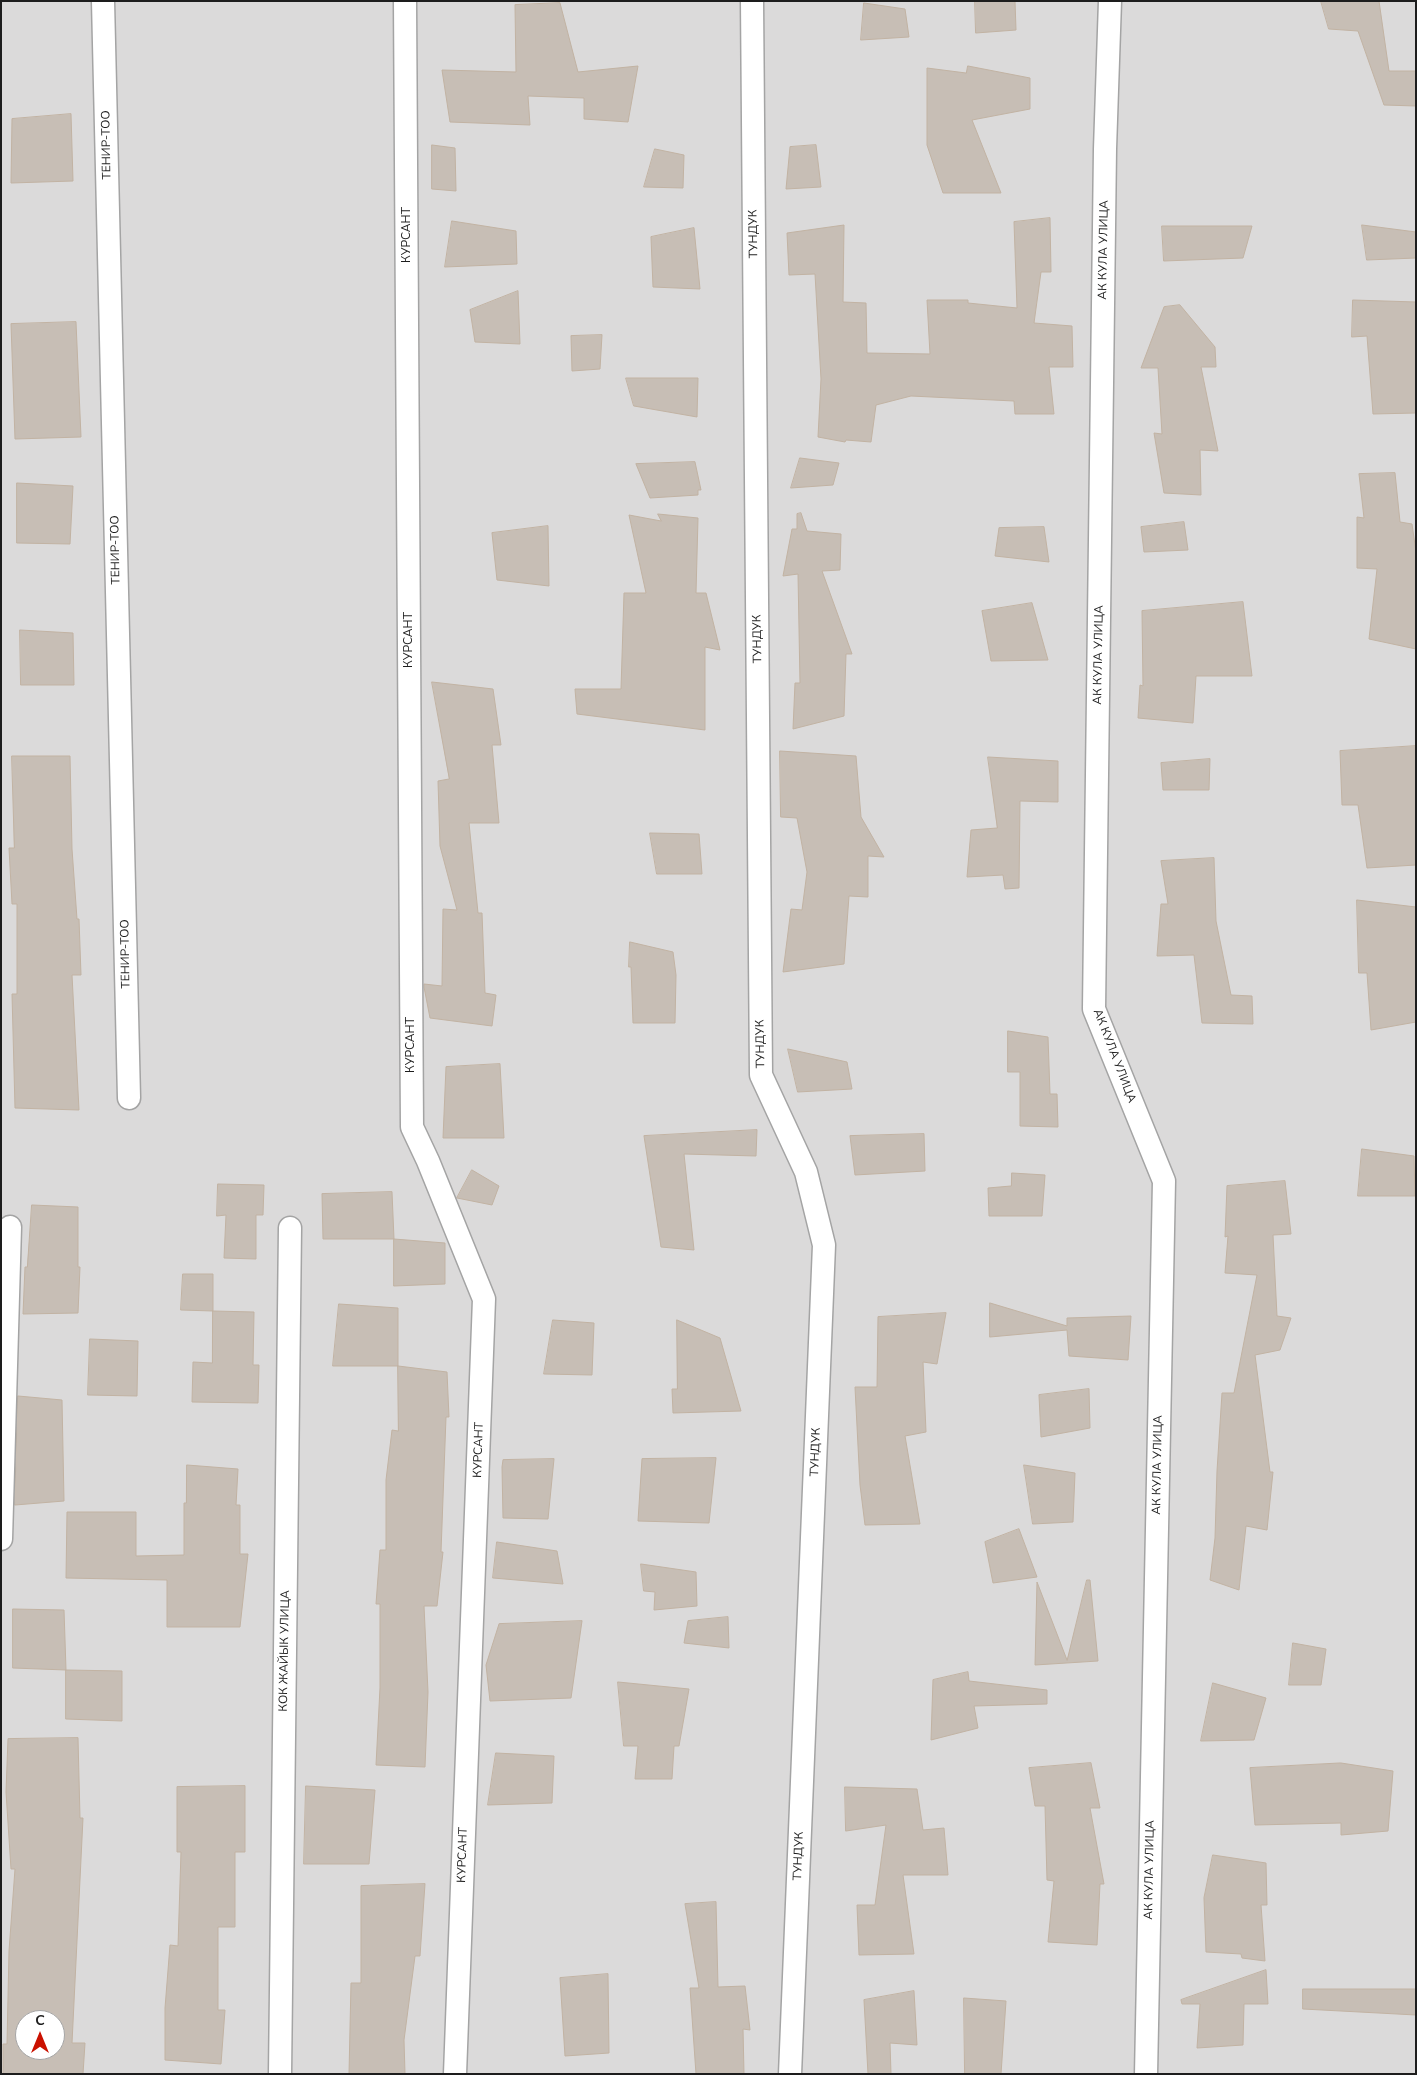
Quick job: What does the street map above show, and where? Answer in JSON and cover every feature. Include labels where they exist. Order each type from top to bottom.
[{"type":"street","name":"ТЕНИР-ТОО","points":[[103,1],[129,1098]]},
{"type":"street","name":"КУРСАНТ","points":[[406,1],[412,1127],[484,1299],[455,2074]]},
{"type":"street","name":"ТУНДУК","points":[[752,1],[761,1074],[806,1172],[824,1246],[790,2074]]},
{"type":"street","name":"АК КУЛА УЛИЦА","points":[[1110,1],[1105,179],[1094,1009],[1164,1181],[1146,2074]]},
{"type":"street","points":[[1,1539],[10,1227]]},
{"type":"street","name":"КОК ЖАЙЫК УЛИЦА","points":[[280,2074],[290,1228]]},
{"type":"shaded area","points":[[1,1],[1416,1],[1416,2074],[1,2074]]},
{"type":"building","points":[[975,1],[1015,1],[1016,30],[976,33]]},
{"type":"building","points":[[1321,1],[1379,1],[1389,71],[1416,71],[1416,106],[1384,105],[1358,31],[1329,29]]},
{"type":"building","points":[[560,3],[578,72],[638,66],[628,122],[584,119],[584,98],[528,96],[530,125],[450,122],[442,70],[516,72],[515,5]]},
{"type":"building","points":[[864,3],[905,9],[909,37],[861,40]]},
{"type":"building","points":[[968,66],[1030,78],[1030,109],[972,120],[1001,193],[943,193],[927,145],[927,68],[966,73]]},
{"type":"building","points":[[71,114],[73,181],[11,183],[12,119]]},
{"type":"building","points":[[432,145],[455,148],[456,191],[432,189]]},
{"type":"building","points":[[816,145],[821,187],[786,189],[790,147]]},
{"type":"building","points":[[655,149],[684,155],[683,188],[644,187]]},
{"type":"building","points":[[1050,218],[1051,272],[1041,272],[1034,323],[1072,326],[1073,367],[1049,367],[1054,414],[1015,414],[1014,401],[911,396],[876,405],[871,442],[846,440],[845,442],[818,437],[821,379],[815,274],[789,275],[787,233],[844,225],[843,302],[866,303],[867,353],[930,354],[927,300],[968,300],[968,303],[1017,308],[1014,222]]},
{"type":"building","points":[[452,221],[516,231],[517,264],[445,267]]},
{"type":"building","points":[[1362,225],[1416,232],[1416,258],[1367,260]]},
{"type":"building","points":[[1162,226],[1252,226],[1243,258],[1164,261]]},
{"type":"building","points":[[694,228],[700,289],[653,287],[651,237]]},
{"type":"building","points":[[518,291],[520,344],[475,342],[470,310]]},
{"type":"building","points":[[1353,300],[1416,302],[1416,413],[1373,414],[1367,336],[1352,337]]},
{"type":"building","points":[[1180,305],[1215,347],[1216,367],[1201,367],[1218,451],[1200,450],[1201,495],[1164,493],[1154,433],[1162,434],[1158,368],[1141,368],[1164,307]]},
{"type":"building","points":[[76,322],[81,437],[15,439],[11,324]]},
{"type":"building","points":[[602,335],[600,369],[572,371],[571,336]]},
{"type":"building","points":[[626,378],[698,378],[697,417],[634,406]]},
{"type":"building","points":[[800,458],[839,463],[833,485],[791,488]]},
{"type":"building","points":[[695,462],[701,490],[698,490],[698,495],[650,498],[636,464]]},
{"type":"building","points":[[1395,473],[1400,522],[1412,524],[1416,552],[1416,649],[1369,639],[1377,569],[1357,568],[1357,517],[1364,518],[1359,474]]},
{"type":"building","points":[[17,483],[73,486],[70,544],[17,543]]},
{"type":"building","points":[[801,513],[807,531],[841,534],[840,570],[822,571],[852,654],[846,654],[844,716],[793,729],[795,683],[800,683],[798,574],[783,576],[792,529],[797,529],[797,514]]},
{"type":"building","points":[[658,514],[698,518],[696,593],[706,593],[720,650],[705,647],[705,730],[577,714],[575,689],[621,689],[624,593],[646,593],[629,515],[661,521]]},
{"type":"building","points":[[1184,522],[1188,550],[1144,552],[1141,527]]},
{"type":"building","points":[[548,526],[549,586],[497,580],[492,533]]},
{"type":"building","points":[[1044,527],[1049,562],[995,556],[999,528]]},
{"type":"building","points":[[1243,602],[1252,676],[1196,676],[1193,723],[1138,718],[1140,685],[1143,686],[1142,611]]},
{"type":"building","points":[[1032,603],[1048,660],[991,661],[982,611]]},
{"type":"building","points":[[20,630],[73,633],[74,685],[21,685]]},
{"type":"building","points":[[432,682],[493,689],[501,745],[492,745],[499,823],[469,823],[478,913],[482,913],[485,993],[496,995],[492,1026],[430,1018],[424,987],[424,984],[442,986],[443,909],[457,910],[440,846],[438,781],[449,779]]},
{"type":"building","points":[[1416,746],[1416,865],[1367,868],[1358,805],[1342,805],[1340,751]]},
{"type":"building","points":[[780,751],[856,756],[861,817],[884,857],[868,856],[868,897],[849,896],[844,964],[783,972],[791,909],[802,910],[807,872],[797,818],[781,817]]},
{"type":"building","points":[[12,756],[70,756],[72,849],[77,919],[79,919],[81,975],[72,975],[79,1110],[15,1108],[12,994],[17,994],[17,904],[12,904],[9,848],[14,848]]},
{"type":"building","points":[[988,757],[1058,761],[1058,802],[1020,801],[1019,888],[1005,889],[1003,875],[967,877],[971,830],[997,828]]},
{"type":"building","points":[[1210,759],[1209,790],[1163,790],[1161,763]]},
{"type":"building","points":[[650,833],[699,834],[702,874],[657,874]]},
{"type":"building","points":[[1214,858],[1216,921],[1231,995],[1252,996],[1253,1024],[1202,1023],[1194,955],[1157,956],[1161,904],[1168,904],[1161,861]]},
{"type":"building","points":[[1357,900],[1416,907],[1416,1022],[1371,1030],[1367,973],[1359,973]]},
{"type":"building","points":[[630,942],[673,952],[676,975],[675,1023],[633,1023],[631,967],[629,967]]},
{"type":"building","points":[[1008,1031],[1048,1037],[1050,1094],[1057,1094],[1058,1127],[1020,1126],[1020,1072],[1008,1072]]},
{"type":"building","points":[[788,1049],[847,1062],[852,1089],[798,1092]]},
{"type":"building","points":[[500,1064],[504,1138],[443,1138],[446,1067]]},
{"type":"building","points":[[757,1130],[756,1156],[684,1154],[694,1250],[661,1247],[644,1136]]},
{"type":"building","points":[[924,1134],[925,1171],[855,1175],[850,1136]]},
{"type":"building","points":[[1362,1149],[1414,1156],[1415,1196],[1358,1196]]},
{"type":"building","points":[[472,1170],[499,1186],[492,1205],[457,1198]]},
{"type":"building","points":[[1012,1173],[1045,1175],[1042,1216],[989,1216],[988,1188],[1011,1186]]},
{"type":"building","points":[[1285,1181],[1291,1234],[1273,1235],[1277,1316],[1291,1318],[1280,1350],[1255,1355],[1270,1472],[1273,1472],[1267,1530],[1246,1526],[1239,1590],[1210,1580],[1215,1538],[1222,1393],[1234,1393],[1257,1275],[1225,1273],[1228,1236],[1225,1237],[1227,1186]]},
{"type":"building","points":[[218,1184],[264,1185],[263,1215],[256,1215],[256,1259],[224,1258],[226,1215],[217,1216]]},
{"type":"building","points":[[392,1192],[394,1239],[323,1239],[322,1194]]},
{"type":"building","points":[[32,1205],[78,1207],[78,1267],[80,1267],[78,1313],[23,1314],[25,1267],[27,1267]]},
{"type":"building","points":[[394,1239],[445,1243],[445,1284],[394,1286]]},
{"type":"building","points":[[183,1274],[213,1274],[213,1311],[181,1310]]},
{"type":"building","points":[[990,1303],[1067,1326],[1067,1318],[1131,1316],[1128,1360],[1069,1356],[1067,1330],[990,1337]]},
{"type":"building","points":[[339,1304],[398,1308],[398,1366],[333,1366]]},
{"type":"building","points":[[213,1311],[254,1312],[253,1365],[259,1365],[258,1403],[192,1402],[193,1362],[212,1363]]},
{"type":"building","points":[[946,1313],[937,1364],[923,1362],[926,1432],[905,1436],[920,1524],[865,1525],[860,1485],[855,1387],[877,1387],[878,1317]]},
{"type":"building","points":[[553,1320],[594,1323],[592,1375],[544,1374]]},
{"type":"building","points":[[677,1320],[720,1338],[741,1411],[673,1413],[672,1389],[677,1389]]},
{"type":"building","points":[[90,1339],[138,1341],[137,1396],[88,1395]]},
{"type":"building","points":[[398,1366],[447,1372],[449,1417],[446,1417],[441,1552],[443,1552],[437,1606],[424,1606],[428,1692],[425,1767],[376,1765],[380,1688],[380,1604],[376,1604],[380,1550],[386,1550],[386,1480],[392,1430],[398,1431]]},
{"type":"building","points":[[1089,1389],[1090,1428],[1041,1437],[1039,1395]]},
{"type":"building","points":[[18,1396],[62,1400],[64,1501],[15,1505]]},
{"type":"building","points":[[716,1458],[709,1523],[638,1521],[642,1459]]},
{"type":"building","points":[[554,1459],[548,1519],[503,1518],[503,1460]]},
{"type":"building","points":[[187,1465],[238,1469],[236,1505],[240,1505],[240,1554],[248,1554],[240,1627],[167,1627],[167,1580],[66,1578],[67,1512],[136,1512],[136,1556],[184,1555],[184,1503],[186,1503]]},
{"type":"building","points":[[1024,1465],[1075,1473],[1073,1522],[1033,1524]]},
{"type":"building","points":[[1019,1529],[1037,1577],[993,1583],[985,1542]]},
{"type":"building","points":[[497,1542],[557,1551],[563,1584],[493,1578]]},
{"type":"building","points":[[641,1564],[696,1572],[697,1606],[654,1610],[655,1592],[644,1591]]},
{"type":"building","points":[[1087,1580],[1090,1580],[1098,1661],[1035,1665],[1037,1582],[1067,1660]]},
{"type":"building","points":[[13,1609],[64,1610],[66,1670],[13,1668]]},
{"type":"building","points":[[728,1617],[729,1648],[684,1643],[688,1621]]},
{"type":"building","points":[[582,1621],[571,1698],[490,1701],[486,1665],[499,1624]]},
{"type":"building","points":[[1293,1643],[1326,1649],[1321,1685],[1289,1685]]},
{"type":"building","points":[[66,1670],[122,1671],[122,1721],[66,1719]]},
{"type":"building","points":[[968,1672],[969,1681],[1047,1690],[1047,1704],[974,1706],[978,1728],[931,1740],[933,1680]]},
{"type":"building","points":[[618,1682],[689,1689],[679,1746],[674,1746],[672,1779],[635,1779],[638,1746],[624,1746]]},
{"type":"building","points":[[1213,1683],[1266,1698],[1254,1740],[1201,1741]]},
{"type":"building","points":[[78,1738],[80,1818],[83,1818],[72,2043],[85,2043],[83,2074],[3,2074],[3,2044],[7,2044],[9,1951],[15,1869],[11,1869],[6,1792],[8,1739]]},
{"type":"building","points":[[496,1753],[554,1756],[552,1803],[488,1805]]},
{"type":"building","points":[[1091,1763],[1100,1808],[1090,1808],[1104,1884],[1100,1884],[1097,1945],[1048,1942],[1054,1881],[1047,1880],[1045,1806],[1035,1806],[1029,1768]]},
{"type":"building","points":[[1341,1763],[1393,1771],[1388,1831],[1341,1835],[1341,1823],[1255,1825],[1250,1768]]},
{"type":"building","points":[[245,1786],[245,1852],[235,1852],[235,1927],[218,1927],[218,2010],[225,2010],[221,2064],[165,2060],[165,2008],[170,1945],[178,1946],[181,1852],[177,1852],[177,1787]]},
{"type":"building","points":[[306,1786],[375,1790],[369,1864],[304,1864]]},
{"type":"building","points":[[845,1787],[917,1789],[923,1830],[944,1828],[948,1875],[903,1875],[914,1954],[859,1955],[857,1905],[875,1905],[886,1825],[846,1831]]},
{"type":"building","points":[[1213,1855],[1266,1863],[1267,1905],[1261,1905],[1265,1961],[1242,1958],[1241,1954],[1206,1952],[1204,1898]]},
{"type":"building","points":[[425,1884],[420,1956],[415,1956],[404,2040],[405,2074],[349,2074],[351,1983],[361,1983],[361,1886]]},
{"type":"building","points":[[716,1902],[718,1987],[745,1986],[750,2030],[743,2029],[744,2074],[696,2074],[690,1988],[699,1988],[685,1904]]},
{"type":"building","points":[[1266,1970],[1268,2004],[1244,2004],[1243,2045],[1197,2048],[1200,2004],[1182,2004],[1181,2000]]},
{"type":"building","points":[[608,1974],[609,2053],[565,2056],[560,1978]]},
{"type":"building","points":[[1303,1989],[1416,1989],[1416,2015],[1303,2009]]},
{"type":"building","points":[[914,1991],[917,2045],[890,2043],[891,2074],[868,2074],[864,2000]]},
{"type":"building","points":[[964,1998],[1006,2001],[1001,2074],[965,2074]]}]
